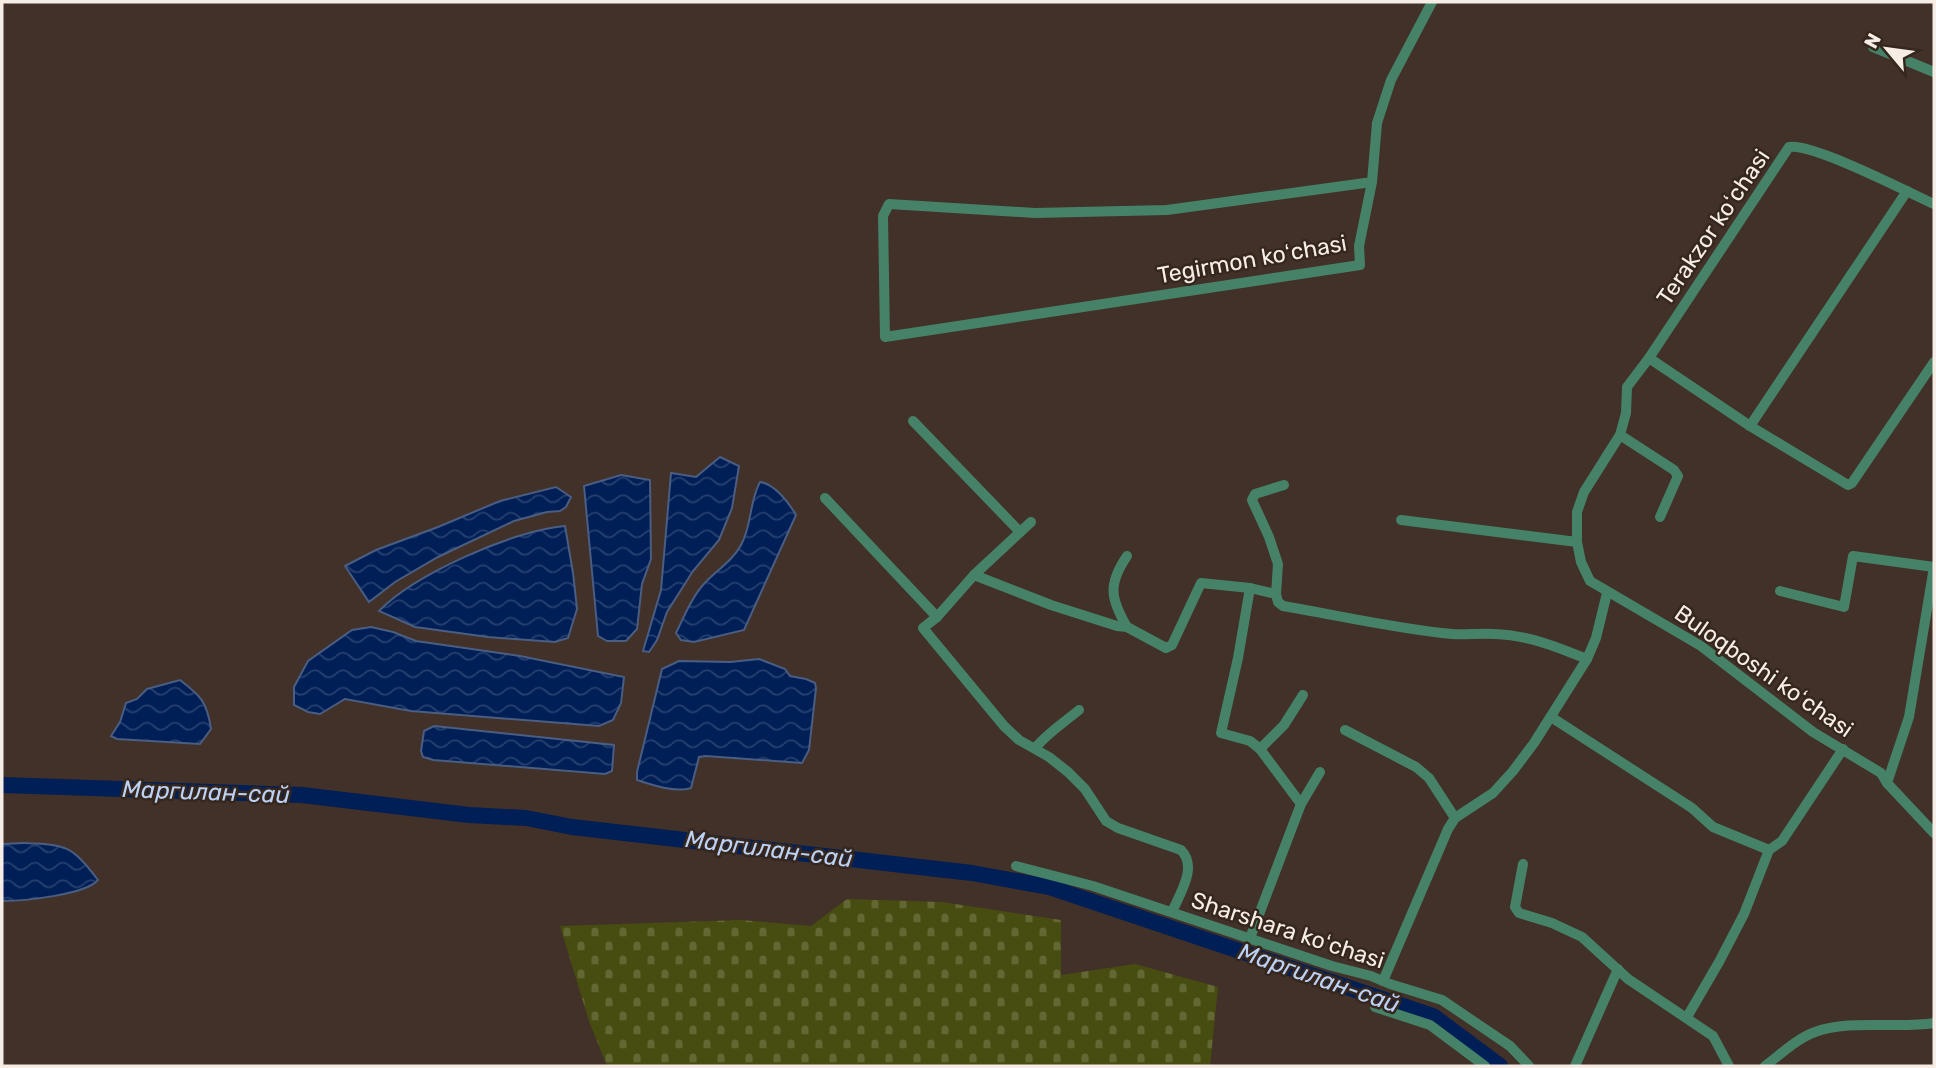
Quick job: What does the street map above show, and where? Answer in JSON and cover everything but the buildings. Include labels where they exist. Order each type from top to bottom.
[{"type":"street","points":[[1372,182],[1377,123],[1391,80],[1432,2]]},
{"type":"street","points":[[1874,47],[1934,72]]},
{"type":"street","name":"Terakzor koʻchasi","points":[[1627,387],[1789,147],[1802,148],[1872,174],[1934,204]]},
{"type":"street","name":"Tegirmon koʻchasi","points":[[1372,182],[1359,246],[1360,265],[885,337],[883,216],[889,204],[1035,213],[1167,209],[1372,182]]},
{"type":"street","points":[[1749,426],[1907,191]]},
{"type":"street","points":[[1648,358],[1749,426],[1847,485],[1852,483],[1934,362]]},
{"type":"street","name":"Buloqboshi koʻchasi","points":[[1627,387],[1626,413],[1620,435],[1584,492],[1577,512],[1577,542],[1581,562],[1590,582],[1700,646],[1813,732],[1881,773],[1887,783],[1934,833]]},
{"type":"street","points":[[913,421],[1020,532]]},
{"type":"street","points":[[1620,435],[1674,470],[1678,476],[1660,517]]},
{"type":"street","points":[[1284,485],[1255,494],[1252,500],[1279,564],[1276,594],[1278,602],[1283,606],[1452,634],[1524,637],[1587,659]]},
{"type":"street","points":[[825,498],[937,617]]},
{"type":"street","points":[[1401,520],[1577,542]]},
{"type":"street","points":[[1031,522],[974,575],[937,617],[923,628],[1004,726],[1019,740],[1068,772],[1085,789],[1106,821],[1118,828],[1181,850],[1187,856],[1188,871],[1172,912]]},
{"type":"street","points":[[1128,556],[1117,571],[1113,593],[1116,608],[1127,626],[1166,648],[1172,645],[1201,583],[1250,588],[1276,594]]},
{"type":"street","points":[[1780,592],[1844,607],[1853,556],[1934,567],[1909,717],[1887,783]]},
{"type":"street","points":[[974,575],[1051,605],[1117,626],[1127,626]]},
{"type":"street","points":[[1250,588],[1221,733],[1250,741],[1260,749],[1301,804]]},
{"type":"street","points":[[1383,981],[1448,829],[1455,818],[1493,793],[1534,743],[1587,659],[1597,638],[1607,593]]},
{"type":"street","points":[[1260,749],[1284,725],[1303,695]]},
{"type":"street","points":[[1035,748],[1052,728],[1079,710]]},
{"type":"street","points":[[1551,717],[1692,808],[1713,827],[1769,850]]},
{"type":"street","points":[[1345,730],[1416,767],[1429,778],[1455,818]]},
{"type":"street","points":[[1687,1017],[1744,914],[1769,850],[1782,841],[1843,749]]},
{"type":"street","points":[[1250,938],[1301,804],[1320,772]]},
{"type":"street","points":[[1523,863],[1515,907],[1519,913],[1552,923],[1582,937],[1628,978],[1713,1036],[1729,1066]]},
{"type":"street","name":"Sharshara koʻchasi","points":[[1016,866],[1093,886],[1442,1000],[1501,1039],[1529,1066]]},
{"type":"street","points":[[1574,1066],[1618,969]]},
{"type":"street","points":[[1375,1007],[1430,1025],[1485,1066]]},
{"type":"street","points":[[1765,1066],[1801,1039],[1826,1029],[1934,1023]]},
{"type":"green space","points":[[847,899],[942,902],[1061,920],[1061,975],[1135,964],[1218,987],[1210,1066],[607,1066],[589,1021],[560,926],[741,920],[811,926]]},
{"type":"water","points":[[720,457],[739,466],[732,508],[719,540],[693,571],[667,612],[657,640],[649,652],[643,651],[661,590],[671,473],[696,477]]},
{"type":"water","points":[[621,475],[650,480],[651,559],[642,584],[637,629],[626,641],[607,641],[598,636],[584,486]]},
{"type":"water","points":[[760,482],[776,490],[796,515],[744,630],[694,642],[681,640],[676,633],[695,596],[741,545]]},
{"type":"water","points":[[556,487],[571,497],[566,507],[560,511],[514,521],[438,557],[395,582],[369,602],[345,566],[376,550],[500,501]]},
{"type":"water","points":[[565,526],[577,609],[568,638],[555,642],[488,637],[415,627],[379,611],[416,583],[466,556],[519,536]]},
{"type":"water","points":[[371,627],[416,641],[520,656],[624,677],[621,703],[613,720],[599,726],[411,711],[345,699],[320,714],[294,705],[294,687],[308,661],[352,630]]},
{"type":"water","points":[[759,659],[785,669],[790,676],[815,683],[809,750],[802,763],[706,756],[699,757],[691,788],[671,789],[637,780],[662,669],[679,661],[730,662]]},
{"type":"water","points":[[180,680],[198,695],[207,712],[211,729],[200,744],[117,739],[111,736],[120,722],[126,703],[137,699],[147,689]]},
{"type":"water","points":[[434,726],[614,745],[612,771],[605,774],[433,760],[423,757],[421,751],[424,731]]},
{"type":"water","points":[[24,843],[67,849],[81,860],[98,880],[80,890],[67,893],[2,901],[2,844]]},
{"type":"waterway","name":"Маргилан-сай","points":[[2,785],[302,795],[469,815],[526,818],[572,827],[972,873],[1049,887],[1433,1016],[1500,1066]]}]
